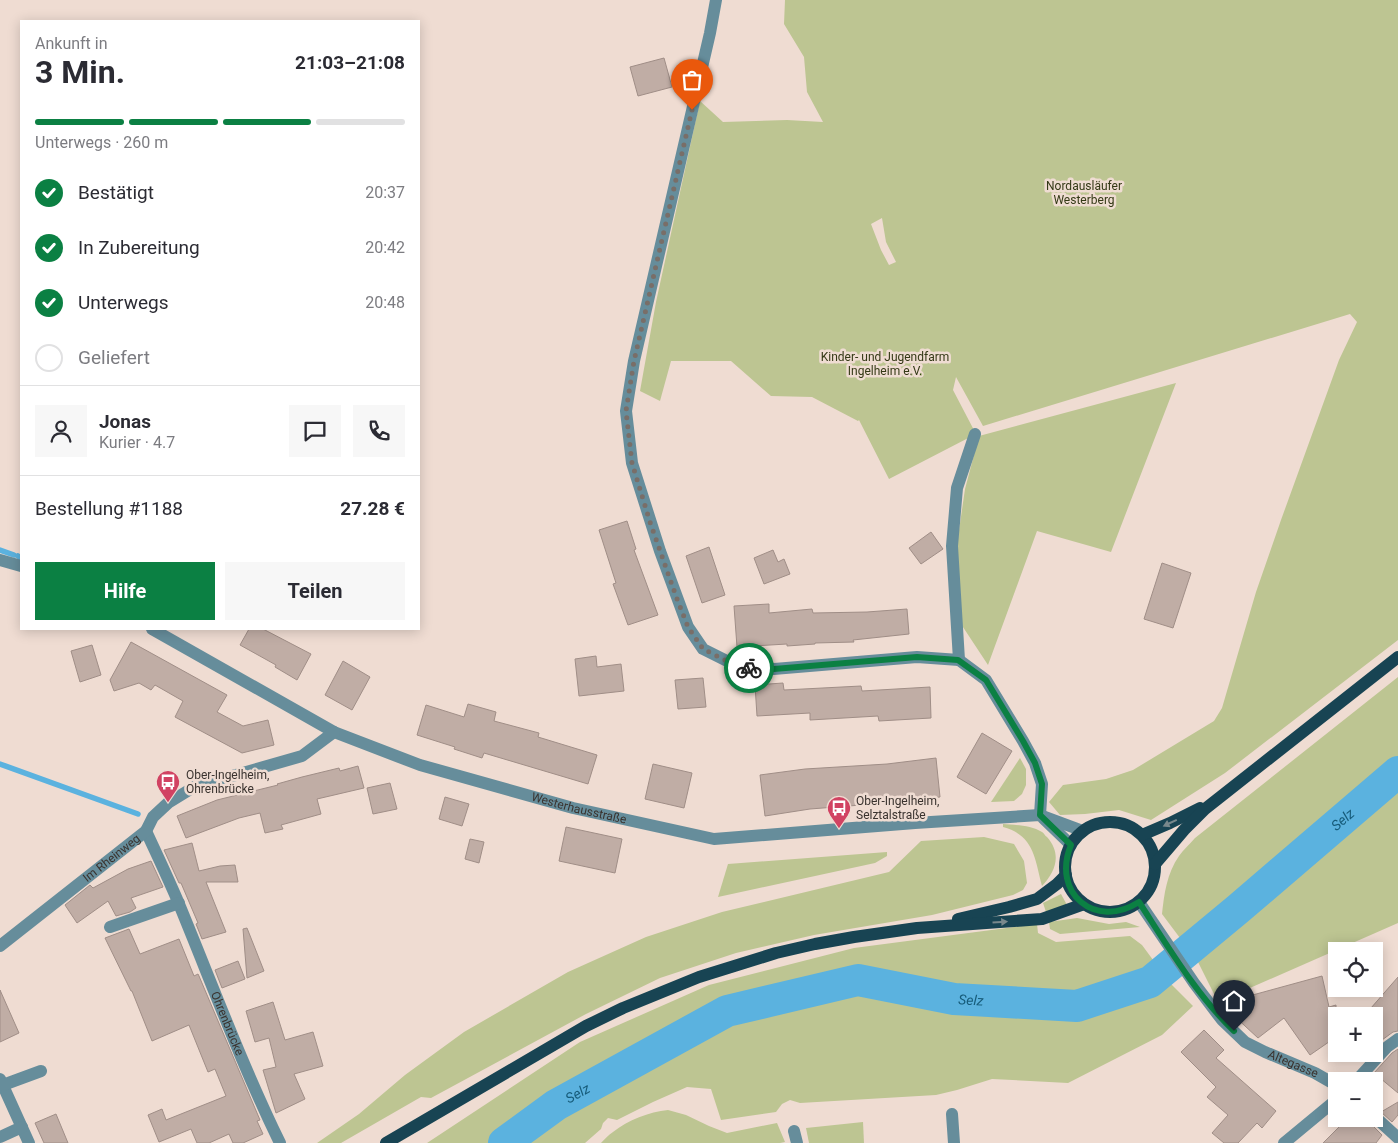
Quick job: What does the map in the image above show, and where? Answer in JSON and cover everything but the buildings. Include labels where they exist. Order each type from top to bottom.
[{"type":"main road","points":[[1155,864],[1205,809],[1398,657]]},
{"type":"main road","points":[[1142,835],[1186,816],[1228,790]]},
{"type":"main road","points":[[1109,822],[1126,825],[1142,835],[1154,854],[1155,875],[1152,885],[1139,902],[1122,911],[1112,912],[1092,909],[1076,897],[1070,889],[1066,875],[1066,860],[1071,845],[1083,831],[1091,826],[1109,822]]},
{"type":"main road","points":[[917,928],[1037,899],[1047,893],[1066,875]]},
{"type":"main road","points":[[386,1143],[586,1026],[661,991],[699,976],[776,953],[854,937],[917,928],[1042,918],[1084,904]]},
{"type":"street","points":[[716,0],[634,361],[626,411],[632,463],[650,522],[688,627],[703,649],[737,666],[761,670],[917,657],[958,660],[986,680],[1031,756],[1042,784],[1040,815],[1071,845]]},
{"type":"street","points":[[958,660],[952,546],[957,488],[975,434]]},
{"type":"street","points":[[0,560],[20,566]]},
{"type":"street","name":"Westerhausstraße","points":[[154,630],[334,732],[420,765],[573,808],[714,839],[1040,815],[1083,831]]},
{"type":"street","name":"Im Rheinweg","points":[[0,946],[146,831],[153,817],[168,803],[194,787],[302,756],[334,732]]},
{"type":"street","name":"Ohrenbrücke","points":[[146,831],[179,903],[222,1010],[280,1143]]},
{"type":"street","name":"Altegasse","points":[[1139,902],[1186,972],[1222,1020],[1245,1042],[1328,1080]]},
{"type":"street","points":[[110,927],[179,903]]},
{"type":"street","points":[[1364,1072],[1387,1047],[1398,1039]]},
{"type":"street","points":[[29,1143],[1,1082],[41,1070]]},
{"type":"street","points":[[1284,1143],[1328,1107]]},
{"type":"street","points":[[952,1114],[954,1143]]},
{"type":"street","points":[[1383,1124],[1398,1138]]},
{"type":"street","points":[[0,1137],[22,1127]]},
{"type":"green space","name":"Nordausläufer Westerberg","points":[[785,0],[1398,0],[1398,640],[1225,773],[1151,820],[1119,810],[1060,815],[1049,802],[1063,785],[1106,779],[1133,770],[1214,721],[1222,708],[1256,592],[1281,520],[1339,360],[1357,322],[1350,314],[983,426],[956,377],[953,390],[976,434],[889,479],[859,420],[812,397],[771,396],[731,361],[671,361],[660,401],[640,391],[656,302],[700,101],[723,122],[787,120],[823,122],[807,92],[804,57],[784,24]],"holes":[[[882,218],[886,242],[896,262],[889,265],[871,224]]]},
{"type":"green space","points":[[1176,383],[1111,552],[1037,531],[988,665],[959,621],[957,544],[965,489],[979,436]]},
{"type":"green space","points":[[1398,677],[1398,923],[1355,942],[1328,942],[1328,954],[1218,1002],[1198,962],[1162,914],[1167,884],[1172,869],[1181,854],[1195,838]]},
{"type":"green space","points":[[1020,758],[1026,769],[1026,785],[1022,794],[1014,801],[991,802]]},
{"type":"green space","points":[[1003,824],[1033,828],[1043,833],[1052,843],[1056,856],[1054,868],[1042,886],[1032,849],[1021,836],[1003,827]]},
{"type":"green space","points":[[984,837],[1014,844],[1024,861],[1027,883],[1023,890],[1013,895],[932,915],[814,935],[736,953],[660,978],[586,1014],[431,1098],[421,1097],[341,1143],[317,1143],[359,1114],[405,1075],[464,1032],[568,972],[646,937],[722,912],[889,872],[921,841]]},
{"type":"green space","points":[[887,852],[887,856],[875,863],[718,897],[728,864]]},
{"type":"green space","points":[[1061,894],[1067,905],[1046,912],[1043,903]]},
{"type":"green space","points":[[1077,918],[1109,924],[1126,922],[1140,927],[1060,934],[1050,929],[1049,922]]},
{"type":"green space","points":[[1037,924],[1038,933],[1056,942],[1130,936],[1142,945],[1170,983],[1193,1006],[1162,1035],[1068,1083],[992,1079],[936,1095],[800,1103],[790,1100],[782,1104],[776,1112],[721,1120],[711,1089],[687,1087],[617,1120],[608,1118],[603,1123],[601,1129],[585,1143],[427,1143],[580,1042],[709,985],[854,948]]},
{"type":"green space","points":[[668,1110],[686,1115],[727,1133],[777,1123],[785,1142],[601,1143],[611,1133],[632,1120]]},
{"type":"green space","points":[[863,1122],[864,1143],[809,1143],[806,1128]]},
{"type":"waterway","points":[[0,550],[14,555]]},
{"type":"waterway","points":[[0,764],[138,814]]},
{"type":"waterway","name":"Selz","points":[[504,1143],[556,1105],[727,1011],[858,980],[954,999],[1077,1006],[1150,982],[1398,772]]},
{"type":"way so far","points":[[692,110],[634,361],[626,411],[632,463],[650,522],[688,627],[703,649],[737,666],[749,668]]},
{"type":"place","name":"Ober-Ingelheim, Ohrenbrücke","points":[[168,803]]},
{"type":"place","name":"Ober-Ingelheim, Selztalstraße","points":[[839,829]]},
{"type":"route","points":[[749,668],[761,670],[917,657],[958,660],[986,680],[1035,763],[1042,784],[1040,815],[1071,845],[1065,865],[1070,889],[1084,904],[1102,912],[1122,911],[1131,908],[1139,902],[1194,983],[1222,1020],[1234,1031]]},
{"type":"park label","name":"Kinder- und Jugendfarm Ingelheim e.V.","points":[[885,364]]}]
